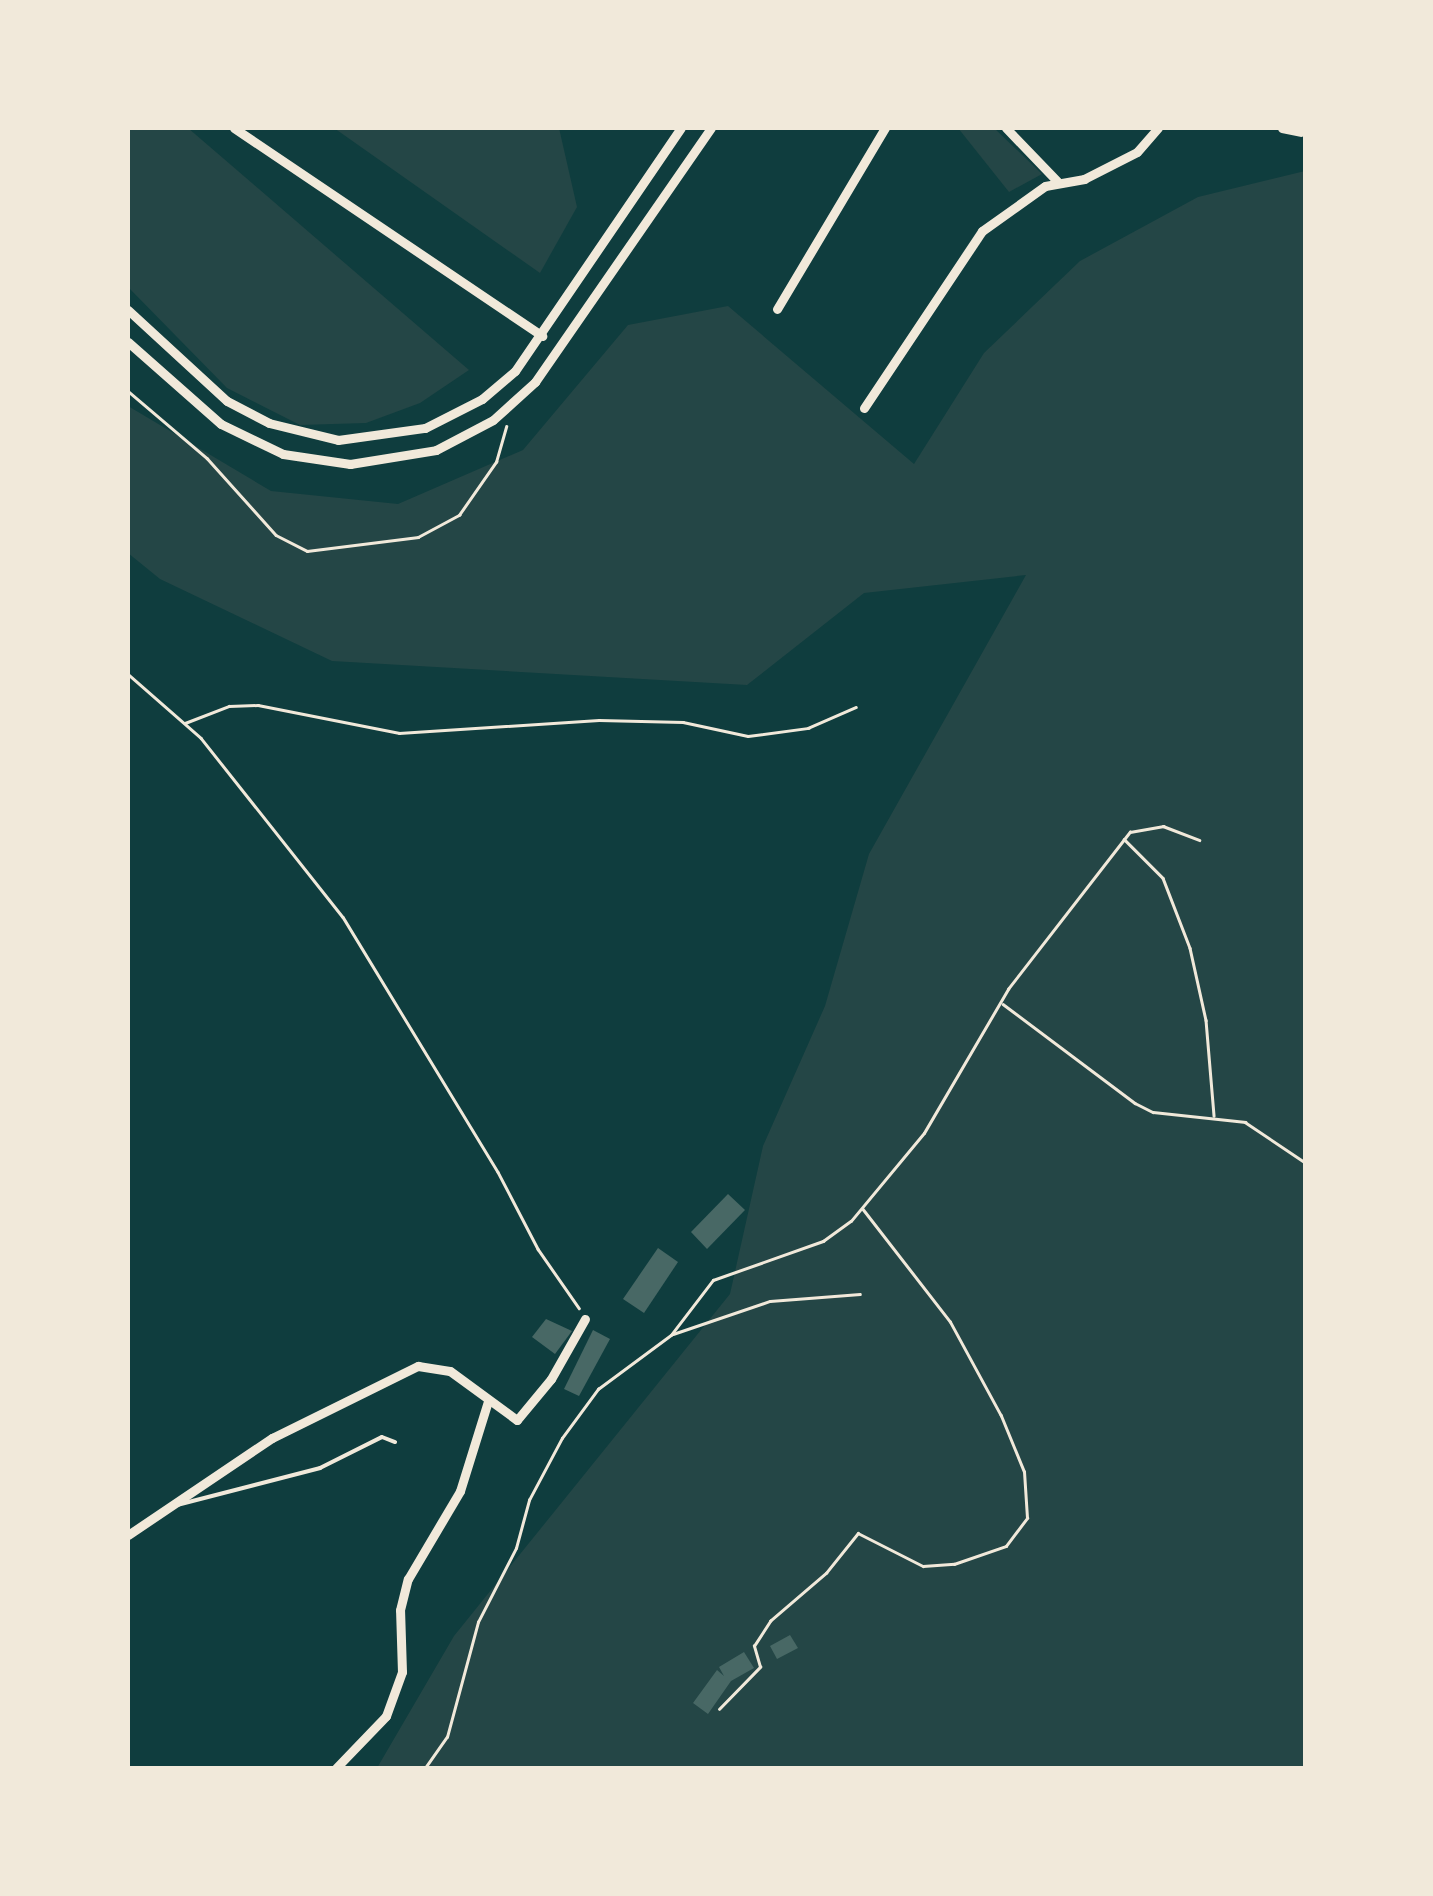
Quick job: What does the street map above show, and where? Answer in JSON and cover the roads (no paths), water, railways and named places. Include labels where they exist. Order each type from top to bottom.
[{"type":"street","points":[[234,128],[542,336]]},
{"type":"street","points":[[128,310],[227,401],[269,424],[338,440],[404,434],[464,410],[515,371],[682,128]]},
{"type":"street","points":[[128,342],[221,424],[304,459],[361,464],[416,456],[474,432],[510,407],[547,368],[711,128]]},
{"type":"street","points":[[777,309],[885,128]]},
{"type":"street","points":[[1006,128],[1057,181]]},
{"type":"street","points":[[864,408],[970,244],[1008,209],[1057,181],[1084,179],[1123,160],[1149,143],[1158,128]]},
{"type":"street","points":[[1282,128],[1302,132]]},
{"type":"street","points":[[128,1535],[283,1432],[418,1366],[450,1371],[510,1420],[525,1416],[585,1319]]},
{"type":"street","points":[[336,1768],[386,1716],[402,1672],[400,1610],[408,1578],[460,1491],[488,1401]]},
{"type":"lane","points":[[173,1505],[320,1468],[382,1437],[395,1442]]}]
